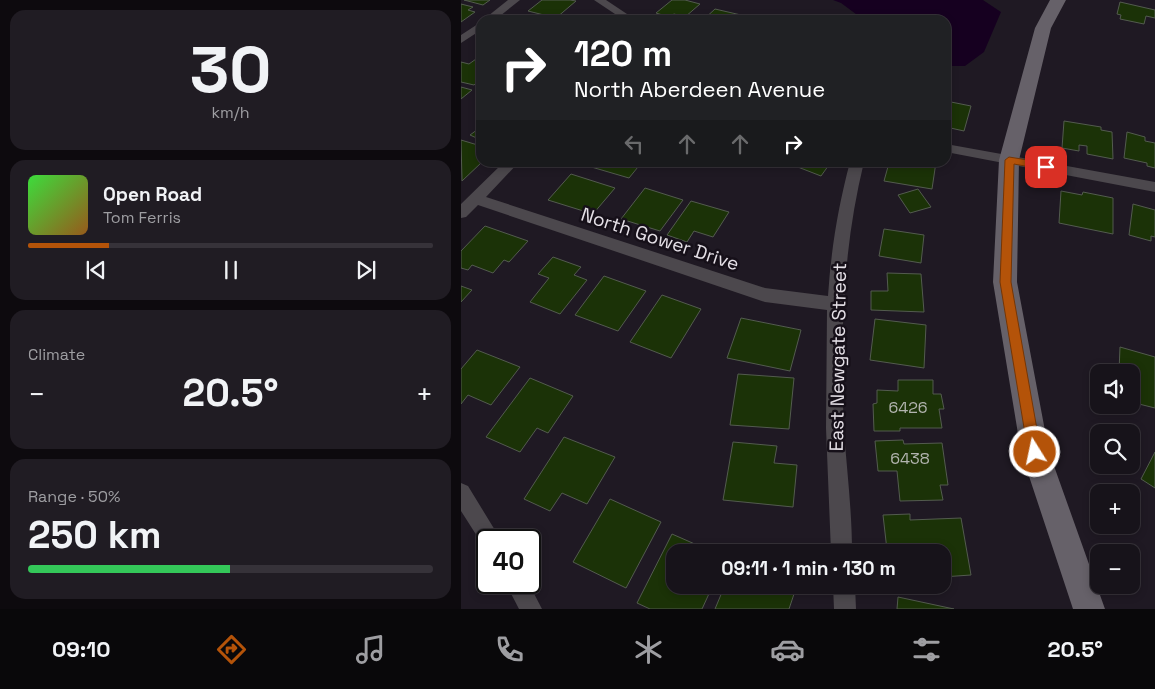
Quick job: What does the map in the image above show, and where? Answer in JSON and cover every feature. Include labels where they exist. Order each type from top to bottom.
[{"type":"street","points":[[495,15],[515,0]]},
{"type":"street","points":[[599,0],[623,15]]},
{"type":"street","points":[[1058,0],[1043,28],[1009,160],[1005,282],[1035,452],[1089,609]]},
{"type":"street","points":[[461,40],[476,29]]},
{"type":"street","points":[[951,149],[1155,187]]},
{"type":"street","points":[[461,213],[508,167]]},
{"type":"street","name":"East Newgate Street","points":[[842,544],[834,424],[835,304],[843,221],[856,167]]},
{"type":"street","name":"North Gower Drive","points":[[475,199],[765,295],[835,304]]},
{"type":"street","points":[[461,493],[484,529]]},
{"type":"street","points":[[523,594],[531,609]]},
{"type":"street","points":[[844,594],[845,609]]},
{"type":"shaded area","points":[[833,0],[983,0],[1001,12],[984,52],[965,66],[951,66],[951,15],[857,15],[841,3]]},
{"type":"building","points":[[464,0],[490,0],[483,5]]},
{"type":"building","points":[[542,0],[576,1],[560,15],[544,15],[528,11]]},
{"type":"building","points":[[672,0],[685,0],[700,4],[687,15],[662,15],[656,13]]},
{"type":"building","points":[[1120,2],[1155,10],[1155,18],[1146,16],[1144,24],[1120,19],[1121,15],[1117,14]]},
{"type":"building","points":[[461,4],[473,7],[468,10],[475,12],[461,22]]},
{"type":"building","points":[[715,9],[741,15],[708,15]]},
{"type":"building","points":[[476,59],[476,83],[474,85],[461,82],[461,62],[469,64]]},
{"type":"building","points":[[461,87],[472,90],[461,99]]},
{"type":"building","points":[[951,102],[971,106],[964,131],[951,128]]},
{"type":"building","points":[[1064,121],[1101,127],[1101,130],[1112,132],[1113,159],[1087,154],[1087,146],[1079,145],[1079,151],[1062,148]]},
{"type":"building","points":[[476,131],[476,138],[470,135]]},
{"type":"building","points":[[1127,132],[1145,137],[1145,141],[1155,143],[1155,168],[1147,166],[1147,163],[1124,158]]},
{"type":"building","points":[[461,140],[476,144],[477,167],[462,181]]},
{"type":"building","points":[[591,167],[638,167],[629,178]]},
{"type":"building","points":[[798,167],[827,167],[821,176]]},
{"type":"building","points":[[888,167],[935,167],[932,189],[884,181]]},
{"type":"building","points":[[571,174],[615,188],[593,214],[548,200]]},
{"type":"building","points":[[645,188],[683,200],[660,231],[621,219]]},
{"type":"building","points":[[918,189],[931,207],[910,213],[898,195]]},
{"type":"building","points":[[1061,191],[1082,195],[1083,192],[1113,198],[1113,234],[1059,223]]},
{"type":"building","points":[[691,201],[729,212],[713,237],[694,231],[687,242],[667,235]]},
{"type":"building","points":[[1133,204],[1155,210],[1155,237],[1151,236],[1151,241],[1129,235]]},
{"type":"building","points":[[485,226],[528,241],[509,262],[504,260],[493,273],[472,265],[468,270],[461,268],[461,251]]},
{"type":"building","points":[[884,229],[924,235],[921,263],[879,256]]},
{"type":"building","points":[[553,257],[581,267],[574,275],[587,280],[560,314],[530,302],[549,278],[538,274]]},
{"type":"building","points":[[887,273],[921,274],[924,312],[871,310],[871,291],[888,291]]},
{"type":"building","points":[[604,276],[646,291],[618,331],[575,315]]},
{"type":"building","points":[[461,286],[472,290],[461,302]]},
{"type":"building","points":[[662,295],[701,309],[671,358],[630,342]]},
{"type":"building","points":[[741,318],[801,330],[790,371],[727,358]]},
{"type":"building","points":[[875,319],[926,325],[924,368],[870,360]]},
{"type":"building","points":[[1120,347],[1155,357],[1155,408],[1140,404],[1140,364],[1119,364]]},
{"type":"building","points":[[477,350],[520,367],[491,405],[468,395],[461,404],[461,369]]},
{"type":"building","points":[[738,374],[794,378],[789,429],[730,425]]},
{"type":"building","points":[[530,378],[573,396],[548,433],[537,428],[520,452],[486,437]]},
{"type":"building","points":[[898,380],[933,380],[933,394],[941,394],[944,409],[939,409],[942,428],[900,428],[900,431],[874,431],[873,404],[877,403],[877,390],[898,391]]},
{"type":"building","points":[[564,437],[615,457],[587,504],[562,493],[550,511],[524,499]]},
{"type":"building","points":[[903,440],[904,444],[942,443],[948,485],[940,485],[943,500],[900,501],[897,471],[878,471],[875,441]]},
{"type":"building","points":[[733,442],[777,446],[774,463],[797,465],[793,507],[723,500]]},
{"type":"building","points":[[1155,452],[1155,488],[1141,479]]},
{"type":"building","points":[[610,499],[661,522],[626,588],[573,562]]},
{"type":"building","points":[[910,514],[910,520],[961,518],[971,575],[951,576],[951,544],[886,544],[883,515]]},
{"type":"building","points":[[672,534],[695,544],[667,544]]},
{"type":"building","points":[[666,546],[666,594],[709,594],[702,609],[650,609],[637,603]]},
{"type":"building","points":[[721,594],[794,594],[789,609],[715,609]]},
{"type":"building","points":[[898,597],[954,609],[897,609]]},
{"type":"route","points":[[1035,452],[1005,282],[1009,160],[1046,167]]}]
